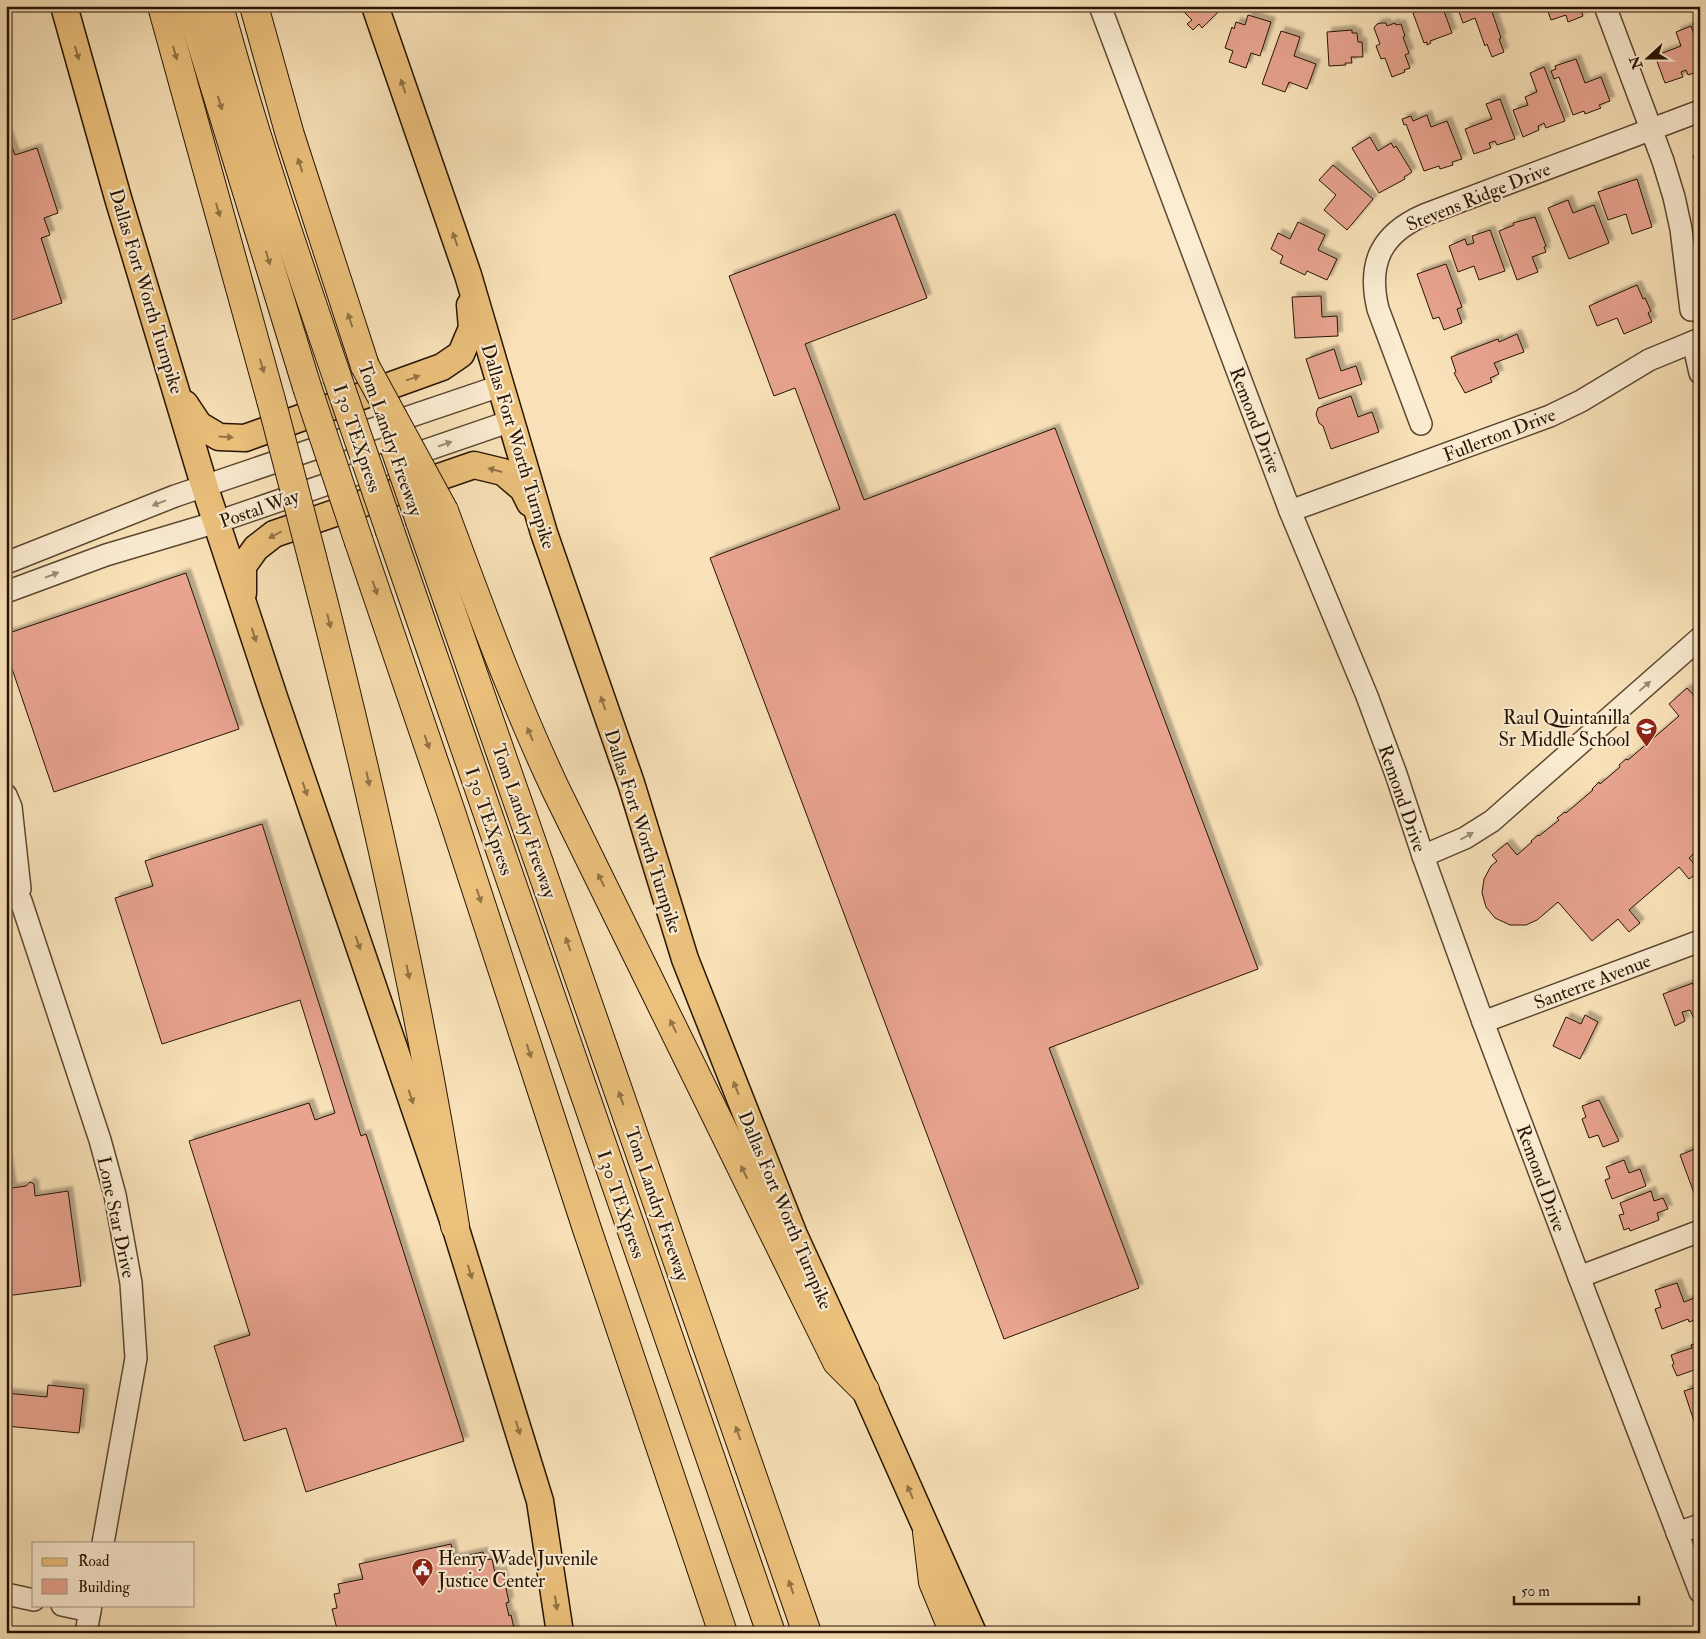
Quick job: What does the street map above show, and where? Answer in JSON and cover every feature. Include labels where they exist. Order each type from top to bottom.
[{"type":"highway","points":[[162,6],[271,400],[350,704],[437,1115],[456,1226]]},
{"type":"highway","points":[[190,6],[307,387],[448,803],[587,1229],[723,1633]]},
{"type":"highway","name":"I 30 TEXpress","points":[[219,6],[234,63],[276,200],[771,1633]]},
{"type":"highway","name":"Tom Landry Freeway","points":[[254,6],[290,135],[366,366],[432,516],[807,1633]]},
{"type":"highway","points":[[432,516],[556,790],[837,1362],[865,1390]]},
{"type":"highway","points":[[927,1532],[933,1582],[954,1633]]},
{"type":"main road","name":"Dallas Fort Worth Turnpike","points":[[64,6],[118,198],[205,488],[281,718],[456,1226],[540,1501],[560,1633]]},
{"type":"main road","name":"Dallas Fort Worth Turnpike","points":[[376,6],[468,275],[544,533],[631,783],[685,958],[794,1235],[973,1633]]},
{"type":"main road","points":[[178,396],[199,425],[219,437],[245,438],[442,367],[462,354],[472,328],[468,275]]},
{"type":"main road","points":[[244,604],[244,566],[256,548],[274,534],[474,464],[503,472],[524,489],[544,533]]},
{"type":"street","name":"Remond Drive","points":[[1100,6],[1290,511],[1367,696],[1483,1022],[1578,1277],[1700,1592]]},
{"type":"street","points":[[1606,6],[1663,161],[1681,229],[1691,310]]},
{"type":"street","name":"Stevens Ridge Drive","points":[[1421,424],[1374,294],[1374,279],[1378,260],[1384,246],[1395,231],[1407,222],[1424,215],[1700,111]]},
{"type":"street","name":"Fullerton Drive","points":[[1290,511],[1550,416],[1581,401],[1649,360],[1696,341]]},
{"type":"street","points":[[1696,341],[1700,373]]},
{"type":"street","name":"Postal Way","points":[[8,561],[176,496],[205,488],[500,386]]},
{"type":"street","name":"Postal Way","points":[[6,592],[106,555],[217,522],[510,422]]},
{"type":"street","points":[[1423,856],[1465,838],[1492,821],[1700,638]]},
{"type":"street","name":"Lone Star Drive","points":[[6,795],[11,807],[21,901]]},
{"type":"street","name":"Lone Star Drive","points":[[6,870],[21,901],[100,1140],[116,1196],[131,1283],[136,1358],[103,1542]]},
{"type":"street","name":"Santerre Avenue","points":[[1483,1022],[1700,941]]},
{"type":"street","points":[[1578,1277],[1700,1231]]},
{"type":"street","points":[[1677,1533],[1700,1525]]},
{"type":"street","points":[[6,1594],[32,1600]]},
{"type":"street","points":[[72,1606],[91,1608],[86,1633]]},
{"type":"building","points":[[1178,6],[1224,6],[1202,28],[1199,24],[1193,30],[1187,24],[1192,20]]},
{"type":"building","points":[[1432,6],[1442,6],[1452,33],[1430,41],[1431,43],[1427,45],[1427,42],[1424,43],[1413,13]]},
{"type":"building","points":[[1457,6],[1490,6],[1504,52],[1492,57],[1487,44],[1485,46],[1475,18],[1463,23]]},
{"type":"building","points":[[1546,6],[1579,6],[1583,16],[1568,22],[1566,15],[1551,20]]},
{"type":"building","points":[[1248,15],[1271,22],[1260,56],[1251,53],[1246,68],[1229,62],[1233,51],[1225,48],[1232,27],[1234,29],[1236,22],[1245,25]]},
{"type":"building","points":[[1386,23],[1387,26],[1395,23],[1396,25],[1401,24],[1405,36],[1403,37],[1409,53],[1405,55],[1410,68],[1392,77],[1385,58],[1381,59],[1376,46],[1380,44],[1374,28],[1377,24]]},
{"type":"building","points":[[1691,26],[1700,48],[1700,71],[1688,75],[1686,70],[1681,72],[1683,77],[1665,83],[1655,56],[1681,46],[1676,32]]},
{"type":"building","points":[[1352,30],[1352,33],[1357,33],[1358,42],[1362,42],[1363,57],[1351,57],[1352,63],[1345,63],[1346,65],[1329,66],[1327,32]]},
{"type":"building","points":[[1281,31],[1300,37],[1294,56],[1316,64],[1307,89],[1289,82],[1285,92],[1262,84]]},
{"type":"building","points":[[1576,59],[1585,83],[1601,77],[1610,101],[1599,105],[1601,108],[1585,114],[1584,111],[1573,115],[1559,77],[1554,79],[1551,71],[1556,69],[1555,66]]},
{"type":"building","points":[[1544,67],[1565,121],[1546,128],[1544,123],[1538,126],[1539,130],[1523,137],[1513,110],[1528,105],[1525,97],[1537,92],[1530,73]]},
{"type":"building","points":[[1500,99],[1515,139],[1497,145],[1495,141],[1489,143],[1491,148],[1474,154],[1465,129],[1492,119],[1486,104]]},
{"type":"building","points":[[1427,115],[1431,127],[1447,121],[1462,159],[1452,162],[1453,165],[1440,169],[1439,166],[1424,171],[1406,124],[1404,125],[1402,119],[1411,116],[1413,121]]},
{"type":"building","points":[[6,130],[15,155],[37,148],[58,213],[44,218],[50,235],[41,238],[62,303],[6,322]]},
{"type":"building","points":[[1370,137],[1378,151],[1391,143],[1394,148],[1396,146],[1412,172],[1404,177],[1405,179],[1379,193],[1352,148]]},
{"type":"building","points":[[1700,154],[1700,174],[1693,156]]},
{"type":"building","points":[[1333,165],[1373,199],[1347,230],[1324,210],[1336,195],[1319,180]]},
{"type":"building","points":[[1637,179],[1652,227],[1632,234],[1626,214],[1608,220],[1598,192]]},
{"type":"building","points":[[1568,200],[1573,213],[1594,205],[1609,243],[1569,259],[1548,208]]},
{"type":"building","points":[[895,214],[927,298],[805,344],[864,500],[1055,428],[1258,969],[1049,1048],[1139,1288],[1004,1339],[710,558],[840,509],[795,388],[774,396],[729,276]]},
{"type":"building","points":[[1535,217],[1546,246],[1544,247],[1546,252],[1532,257],[1538,272],[1517,280],[1499,231],[1514,225],[1513,223]]},
{"type":"building","points":[[1298,222],[1325,235],[1318,250],[1337,259],[1327,280],[1307,271],[1305,275],[1280,263],[1283,256],[1271,249],[1278,233],[1290,239]]},
{"type":"building","points":[[1490,230],[1505,271],[1479,280],[1474,266],[1458,272],[1449,246],[1465,239],[1467,245],[1474,243],[1472,236]]},
{"type":"building","points":[[1446,264],[1462,307],[1457,309],[1462,323],[1444,330],[1439,317],[1433,319],[1417,274]]},
{"type":"building","points":[[1637,285],[1651,311],[1648,313],[1652,322],[1624,334],[1617,318],[1597,326],[1589,306]]},
{"type":"building","points":[[1321,296],[1322,317],[1337,316],[1338,336],[1295,338],[1292,297]]},
{"type":"building","points":[[1517,334],[1524,352],[1494,363],[1499,374],[1490,378],[1492,382],[1465,393],[1454,373],[1456,372],[1451,357],[1498,339],[1499,342]]},
{"type":"building","points":[[1334,349],[1341,371],[1356,366],[1362,384],[1319,399],[1306,359]]},
{"type":"building","points":[[1351,396],[1358,417],[1372,412],[1379,432],[1331,449],[1323,426],[1319,423],[1316,414],[1318,408]]},
{"type":"building","points":[[186,573],[239,729],[54,792],[6,651],[6,634]]},
{"type":"building","points":[[1687,688],[1698,700],[1700,698],[1700,848],[1689,858],[1700,871],[1689,879],[1679,867],[1629,910],[1640,923],[1629,932],[1618,919],[1592,941],[1558,902],[1537,920],[1526,925],[1510,925],[1495,918],[1486,907],[1482,893],[1484,879],[1491,866],[1497,861],[1492,855],[1507,843],[1517,855],[1538,835],[1559,820],[1557,818],[1566,813],[1593,790],[1599,782],[1600,784],[1620,767],[1619,765],[1626,759],[1628,760],[1679,716],[1669,704]]},
{"type":"building","points":[[262,824],[361,1136],[366,1134],[464,1441],[306,1492],[286,1428],[244,1441],[214,1346],[250,1335],[189,1141],[309,1103],[315,1120],[335,1113],[300,1000],[162,1044],[115,898],[153,886],[145,861]]},
{"type":"building","points":[[1693,983],[1700,1002],[1700,1017],[1693,1017],[1690,1010],[1682,1012],[1685,1021],[1675,1026],[1663,994]]},
{"type":"building","points":[[1585,1015],[1598,1022],[1580,1059],[1553,1046],[1566,1017],[1581,1024]]},
{"type":"building","points":[[1599,1100],[1619,1141],[1603,1147],[1598,1135],[1589,1138],[1582,1119],[1586,1117],[1582,1106]]},
{"type":"building","points":[[1700,1147],[1700,1191],[1694,1193],[1680,1155]]},
{"type":"building","points":[[6,1151],[12,1188],[26,1186],[30,1182],[34,1184],[35,1196],[68,1191],[81,1286],[6,1296]]},
{"type":"building","points":[[1624,1160],[1629,1173],[1640,1169],[1646,1186],[1612,1199],[1605,1180],[1610,1178],[1606,1167]]},
{"type":"building","points":[[1651,1191],[1654,1201],[1663,1198],[1668,1209],[1657,1213],[1659,1220],[1630,1231],[1629,1228],[1624,1230],[1619,1215],[1624,1214],[1620,1203]]},
{"type":"building","points":[[1677,1283],[1684,1302],[1700,1296],[1700,1318],[1689,1322],[1688,1319],[1662,1329],[1655,1309],[1661,1307],[1655,1290]]},
{"type":"building","points":[[1700,1342],[1700,1368],[1677,1376],[1672,1365],[1674,1364],[1671,1355],[1692,1348],[1691,1345]]},
{"type":"building","points":[[48,1385],[84,1389],[79,1433],[6,1426],[6,1393],[47,1397]]},
{"type":"building","points":[[1700,1386],[1700,1422],[1695,1424],[1684,1391]]},
{"type":"building","name":"Henry Wade Juvenile Justice Center","points":[[451,1544],[454,1558],[483,1552],[485,1560],[492,1559],[495,1573],[502,1571],[509,1602],[506,1603],[515,1633],[338,1633],[332,1609],[337,1608],[334,1594],[340,1593],[338,1584],[363,1579],[359,1564]]},
{"type":"place","name":"Raul Quintanilla Sr Middle School","points":[[1646,747]]},
{"type":"place","name":"Henry Wade Juvenile Justice Center","points":[[422,1588]]}]
